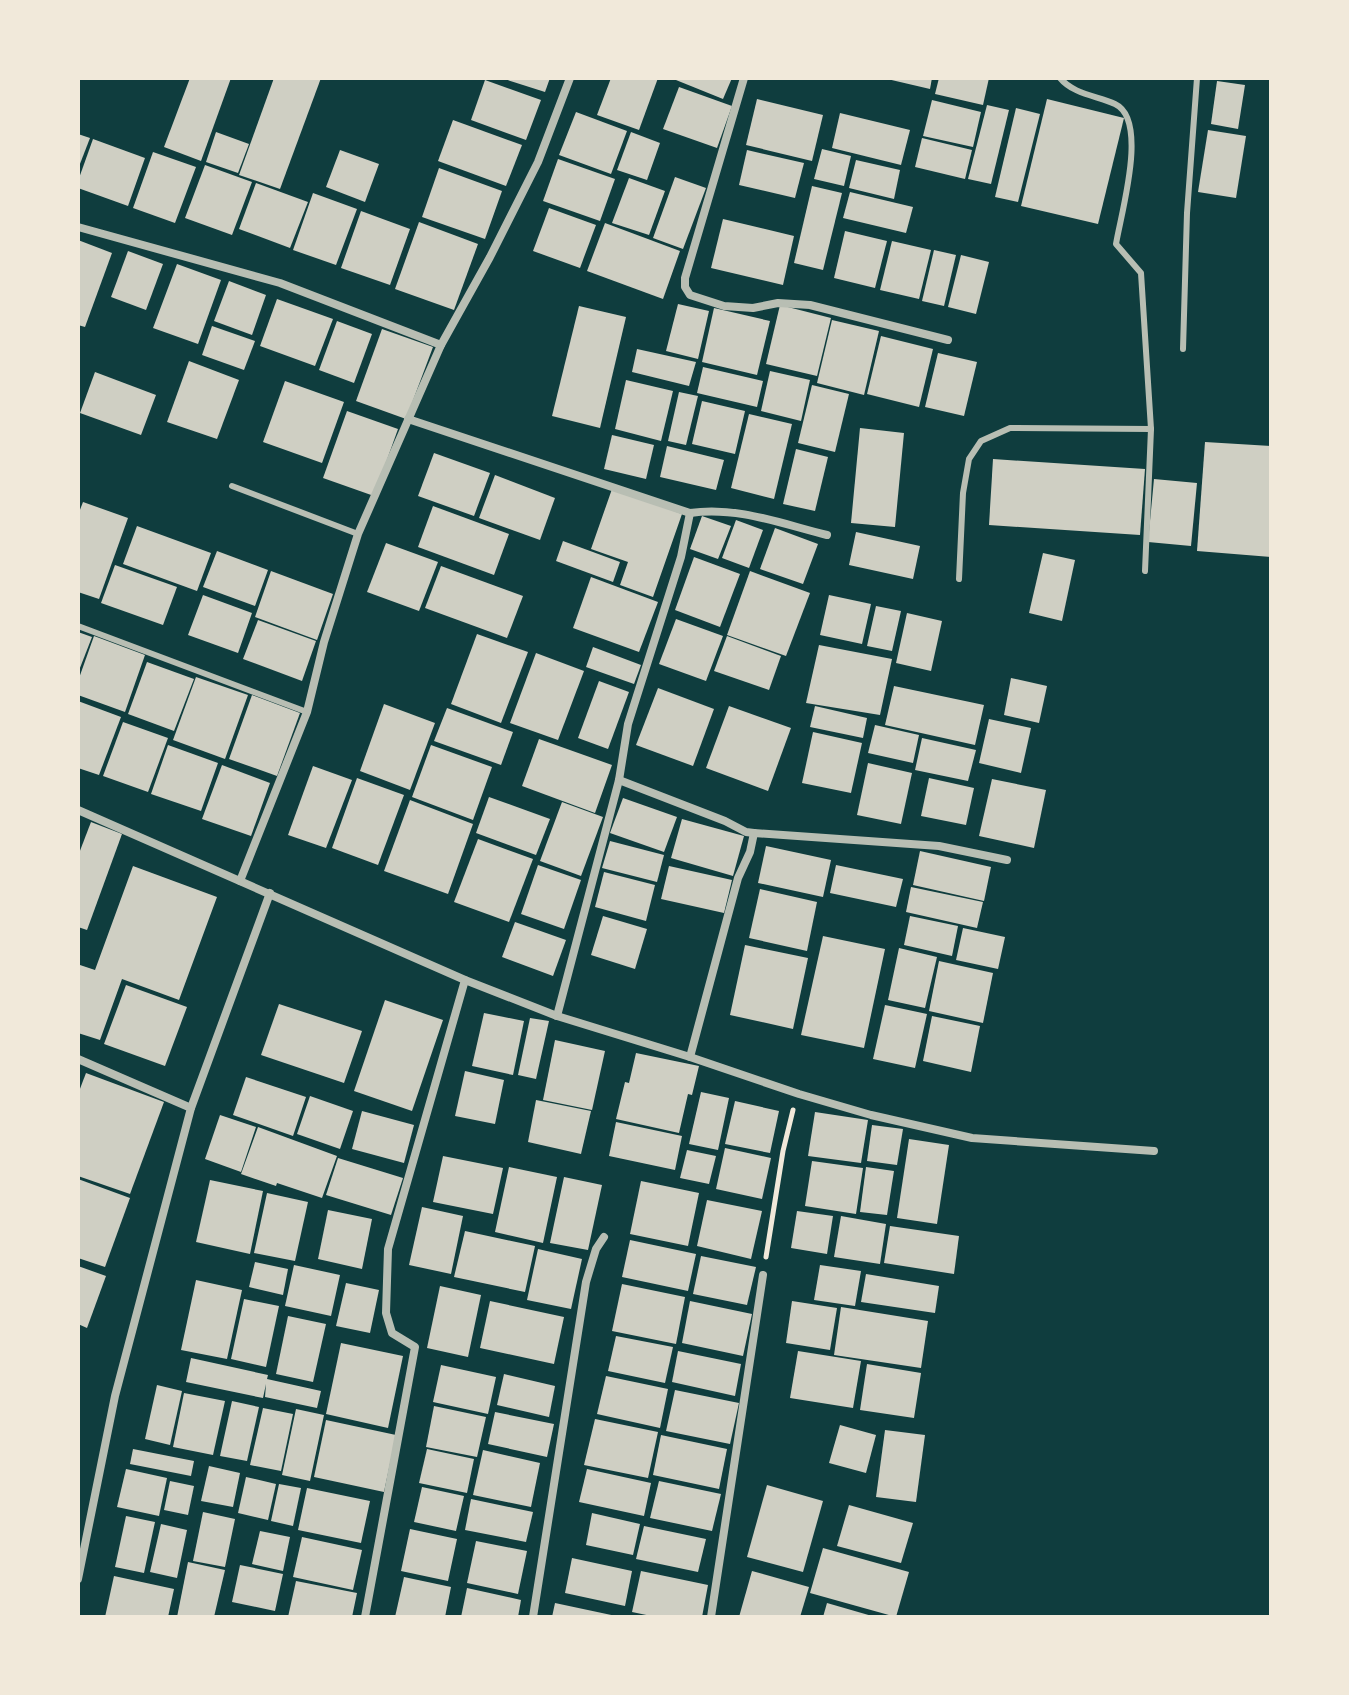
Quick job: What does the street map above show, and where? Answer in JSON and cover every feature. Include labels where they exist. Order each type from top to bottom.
[{"type":"street","points":[[240,881],[307,712],[324,642],[358,534],[441,345],[538,162],[570,78]]},
{"type":"street","points":[[744,78],[685,278],[685,287],[690,295],[724,306],[810,305],[948,340]]},
{"type":"street","points":[[78,227],[280,283],[441,345]]},
{"type":"street","points":[[408,419],[690,513],[717,509],[735,511],[827,535]]},
{"type":"street","points":[[557,1016],[619,780],[628,724],[681,557],[690,513]]},
{"type":"street","points":[[619,780],[754,833],[939,846],[1007,860]]},
{"type":"street","points":[[78,810],[465,980],[557,1016],[799,1094],[871,1115],[972,1138],[1154,1151]]},
{"type":"street","points":[[690,1057],[738,878],[750,852],[754,833]]},
{"type":"street","points":[[78,1579],[115,1396],[191,1108],[270,893]]},
{"type":"street","points":[[365,1617],[415,1347],[392,1333],[386,1313],[388,1249],[465,980]]},
{"type":"street","points":[[78,1059],[191,1108]]},
{"type":"street","points":[[533,1617],[586,1282],[596,1249],[604,1237]]},
{"type":"street","points":[[711,1617],[763,1275]]},
{"type":"lane","points":[[1060,78],[1067,86],[1118,105],[1130,119],[1132,146],[1116,244],[1141,273],[1151,429],[1145,571]]},
{"type":"lane","points":[[1183,349],[1187,213],[1197,78]]},
{"type":"lane","points":[[959,579],[963,493],[969,459],[981,441],[1010,428],[1151,429]]},
{"type":"lane","points":[[232,486],[358,534]]},
{"type":"lane","points":[[78,626],[307,712]]},
{"type":"path","points":[[763,1275],[788,1123],[799,1094]]},
{"type":"building","points":[[190,78],[231,78],[201,161],[164,147]]},
{"type":"building","points":[[274,78],[321,78],[280,189],[239,175]]},
{"type":"building","points":[[501,78],[550,78],[545,92]]},
{"type":"building","points":[[611,78],[658,78],[639,130],[597,115]]},
{"type":"building","points":[[671,78],[732,78],[723,99]]},
{"type":"building","points":[[883,78],[932,78],[930,89]]},
{"type":"building","points":[[939,78],[989,78],[983,105],[935,94]]},
{"type":"building","points":[[485,80],[541,100],[526,140],[471,120]]},
{"type":"building","points":[[1217,81],[1245,85],[1238,129],[1211,124]]},
{"type":"building","points":[[679,87],[732,106],[717,148],[663,129]]},
{"type":"building","points":[[757,99],[823,115],[812,161],[746,145]]},
{"type":"building","points":[[1047,99],[1124,118],[1098,224],[1021,206]]},
{"type":"building","points":[[932,100],[981,112],[973,147],[923,136]]},
{"type":"building","points":[[987,105],[1009,110],[991,184],[968,179]]},
{"type":"building","points":[[1016,108],[1040,114],[1018,202],[995,197]]},
{"type":"building","points":[[576,112],[627,131],[611,174],[559,155]]},
{"type":"building","points":[[840,113],[910,130],[901,165],[832,148]]},
{"type":"building","points":[[453,120],[522,145],[506,186],[438,161]]},
{"type":"building","points":[[1208,130],[1246,136],[1236,198],[1198,192]]},
{"type":"building","points":[[216,132],[249,144],[238,173],[206,162]]},
{"type":"building","points":[[631,132],[660,143],[647,180],[617,170]]},
{"type":"building","points":[[78,134],[90,138],[78,169]]},
{"type":"building","points":[[922,138],[972,150],[965,179],[915,167]]},
{"type":"building","points":[[93,139],[145,158],[128,206],[78,188]]},
{"type":"building","points":[[822,149],[851,156],[844,186],[814,179]]},
{"type":"building","points":[[340,150],[379,164],[365,202],[326,187]]},
{"type":"building","points":[[747,150],[804,163],[795,198],[739,185]]},
{"type":"building","points":[[153,152],[196,167],[175,223],[133,208]]},
{"type":"building","points":[[558,159],[615,179],[600,221],[543,201]]},
{"type":"building","points":[[856,160],[900,170],[894,199],[849,188]]},
{"type":"building","points":[[205,165],[252,182],[232,235],[185,218]]},
{"type":"building","points":[[439,168],[502,191],[485,239],[422,217]]},
{"type":"building","points":[[675,177],[706,188],[683,249],[653,238]]},
{"type":"building","points":[[629,178],[665,191],[649,235],[612,223]]},
{"type":"building","points":[[256,183],[308,202],[290,248],[239,229]]},
{"type":"building","points":[[812,186],[842,193],[823,270],[794,263]]},
{"type":"building","points":[[850,192],[913,207],[906,233],[843,218]]},
{"type":"building","points":[[313,193],[357,209],[336,265],[293,250]]},
{"type":"building","points":[[549,208],[596,225],[580,268],[533,251]]},
{"type":"building","points":[[361,211],[410,229],[390,285],[341,268]]},
{"type":"building","points":[[723,219],[794,236],[783,285],[711,268]]},
{"type":"building","points":[[419,222],[478,244],[454,310],[395,289]]},
{"type":"building","points":[[605,223],[680,251],[663,299],[587,271]]},
{"type":"building","points":[[845,231],[887,241],[875,288],[834,278]]},
{"type":"building","points":[[78,240],[112,253],[85,327],[78,325]]},
{"type":"building","points":[[892,241],[931,250],[919,299],[880,290]]},
{"type":"building","points":[[934,250],[956,255],[944,306],[922,301]]},
{"type":"building","points":[[128,251],[163,264],[146,310],[111,297]]},
{"type":"building","points":[[961,255],[989,262],[976,314],[948,307]]},
{"type":"building","points":[[177,264],[221,280],[198,344],[153,328]]},
{"type":"building","points":[[229,281],[266,295],[252,335],[214,321]]},
{"type":"building","points":[[277,299],[333,319],[315,366],[260,346]]},
{"type":"building","points":[[678,304],[709,311],[698,359],[666,351]]},
{"type":"building","points":[[780,305],[831,318],[817,376],[766,364]]},
{"type":"building","points":[[579,306],[626,317],[600,428],[552,416]]},
{"type":"building","points":[[714,308],[770,321],[757,375],[702,362]]},
{"type":"building","points":[[832,320],[879,331],[864,395],[817,383]]},
{"type":"building","points":[[337,321],[372,334],[354,383],[319,370]]},
{"type":"building","points":[[212,326],[255,341],[244,370],[202,355]]},
{"type":"building","points":[[382,329],[433,347],[406,419],[356,401]]},
{"type":"building","points":[[881,336],[933,349],[919,407],[867,394]]},
{"type":"building","points":[[637,349],[696,362],[689,386],[632,372]]},
{"type":"building","points":[[938,353],[977,362],[964,416],[925,407]]},
{"type":"building","points":[[189,361],[239,380],[217,439],[167,422]]},
{"type":"building","points":[[703,367],[763,381],[757,407],[697,393]]},
{"type":"building","points":[[770,371],[810,380],[801,421],[761,411]]},
{"type":"building","points":[[95,372],[156,395],[141,435],[80,413]]},
{"type":"building","points":[[626,380],[673,391],[661,441],[615,429]]},
{"type":"building","points":[[285,381],[344,402],[322,463],[263,442]]},
{"type":"building","points":[[812,385],[849,394],[835,452],[798,443]]},
{"type":"building","points":[[679,392],[698,396],[686,445],[668,441]]},
{"type":"building","points":[[702,401],[745,411],[735,454],[692,444]]},
{"type":"building","points":[[347,411],[398,429],[374,496],[323,478]]},
{"type":"building","points":[[749,414],[792,424],[774,499],[731,488]]},
{"type":"building","points":[[860,428],[904,433],[895,527],[851,523]]},
{"type":"building","points":[[612,435],[654,445],[646,479],[604,469]]},
{"type":"building","points":[[1205,442],[1271,446],[1271,557],[1197,551]]},
{"type":"building","points":[[667,446],[724,460],[716,490],[660,477]]},
{"type":"building","points":[[796,449],[828,457],[815,511],[783,504]]},
{"type":"building","points":[[434,453],[490,473],[474,516],[418,496]]},
{"type":"building","points":[[993,459],[1145,469],[1140,535],[989,525]]},
{"type":"building","points":[[495,475],[555,498],[540,540],[479,518]]},
{"type":"building","points":[[1154,479],[1197,483],[1191,546],[1148,542]]},
{"type":"building","points":[[612,489],[682,514],[653,597],[620,585],[628,562],[591,549]]},
{"type":"building","points":[[83,502],[128,518],[99,599],[78,592],[78,515]]},
{"type":"building","points":[[433,506],[509,534],[494,575],[418,547]]},
{"type":"building","points":[[702,516],[731,526],[718,559],[690,549]]},
{"type":"building","points":[[736,520],[763,530],[749,568],[722,558]]},
{"type":"building","points":[[137,526],[211,553],[197,591],[123,564]]},
{"type":"building","points":[[775,528],[818,544],[803,584],[760,569]]},
{"type":"building","points":[[856,532],[920,546],[913,579],[849,565]]},
{"type":"building","points":[[563,541],[620,562],[613,582],[556,561]]},
{"type":"building","points":[[386,543],[438,562],[419,611],[367,592]]},
{"type":"building","points":[[217,551],[268,570],[255,606],[203,587]]},
{"type":"building","points":[[1043,553],[1075,560],[1062,621],[1029,613]]},
{"type":"building","points":[[694,557],[740,574],[720,627],[675,610]]},
{"type":"building","points":[[115,565],[177,587],[163,625],[101,603]]},
{"type":"building","points":[[441,566],[523,596],[507,638],[425,608]]},
{"type":"building","points":[[271,571],[333,594],[317,640],[255,617]]},
{"type":"building","points":[[750,571],[810,593],[786,656],[727,635]]},
{"type":"building","points":[[591,577],[658,602],[639,652],[573,628]]},
{"type":"building","points":[[203,595],[252,613],[238,653],[188,635]]},
{"type":"building","points":[[829,595],[871,604],[862,644],[820,635]]},
{"type":"building","points":[[876,606],[901,611],[892,651],[867,646]]},
{"type":"building","points":[[907,613],[942,621],[931,671],[896,663]]},
{"type":"building","points":[[676,619],[723,636],[706,681],[659,664]]},
{"type":"building","points":[[258,620],[316,641],[302,681],[243,659]]},
{"type":"building","points":[[78,632],[92,637],[78,673]]},
{"type":"building","points":[[477,634],[528,652],[501,723],[451,704]]},
{"type":"building","points":[[94,636],[145,655],[125,712],[78,695],[78,681]]},
{"type":"building","points":[[727,636],[781,656],[769,690],[714,671]]},
{"type":"building","points":[[819,645],[892,659],[880,715],[806,703]]},
{"type":"building","points":[[593,647],[641,665],[634,684],[586,667]]},
{"type":"building","points":[[536,653],[584,671],[558,740],[510,723]]},
{"type":"building","points":[[147,662],[194,679],[174,731],[128,714]]},
{"type":"building","points":[[196,677],[248,695],[225,759],[173,740]]},
{"type":"building","points":[[1011,678],[1047,686],[1039,723],[1004,715]]},
{"type":"building","points":[[599,681],[629,692],[608,749],[578,738]]},
{"type":"building","points":[[894,686],[984,705],[975,745],[885,725]]},
{"type":"building","points":[[658,688],[714,709],[693,766],[636,745]]},
{"type":"building","points":[[252,695],[300,713],[277,776],[229,759]]},
{"type":"building","points":[[78,701],[121,717],[99,775],[78,768]]},
{"type":"building","points":[[384,704],[435,723],[410,790],[360,771]]},
{"type":"building","points":[[729,706],[791,728],[768,791],[706,768]]},
{"type":"building","points":[[815,706],[867,718],[863,738],[810,727]]},
{"type":"building","points":[[447,708],[513,732],[501,765],[434,741]]},
{"type":"building","points":[[989,719],[1031,728],[1021,773],[979,763]]},
{"type":"building","points":[[123,722],[168,738],[148,792],[103,776]]},
{"type":"building","points":[[875,725],[919,735],[913,763],[868,753]]},
{"type":"building","points":[[813,732],[862,743],[851,793],[802,783]]},
{"type":"building","points":[[922,738],[976,750],[968,781],[915,770]]},
{"type":"building","points":[[539,739],[612,765],[595,813],[522,786]]},
{"type":"building","points":[[168,745],[218,763],[201,811],[151,794]]},
{"type":"building","points":[[431,745],[492,767],[473,820],[412,797]]},
{"type":"building","points":[[868,763],[912,773],[901,824],[857,815]]},
{"type":"building","points":[[222,765],[270,783],[251,836],[202,819]]},
{"type":"building","points":[[313,766],[352,780],[326,848],[288,835]]},
{"type":"building","points":[[357,778],[404,795],[378,865],[332,848]]},
{"type":"building","points":[[929,778],[974,788],[966,825],[921,816]]},
{"type":"building","points":[[992,779],[1046,790],[1034,848],[979,836]]},
{"type":"building","points":[[489,797],[550,819],[536,855],[476,833]]},
{"type":"building","points":[[623,798],[677,817],[664,852],[610,833]]},
{"type":"building","points":[[410,800],[473,824],[448,894],[384,871]]},
{"type":"building","points":[[562,802],[603,817],[581,876],[540,861]]},
{"type":"building","points":[[682,819],[744,836],[733,876],[671,858]]},
{"type":"building","points":[[91,822],[122,834],[87,930],[78,927],[78,856]]},
{"type":"building","points":[[478,839],[533,859],[509,922],[454,902]]},
{"type":"building","points":[[610,841],[664,855],[657,882],[602,868]]},
{"type":"building","points":[[766,846],[831,860],[823,897],[758,883]]},
{"type":"building","points":[[920,851],[991,867],[984,901],[913,885]]},
{"type":"building","points":[[538,865],[581,880],[564,929],[521,914]]},
{"type":"building","points":[[836,865],[903,879],[896,907],[830,893]]},
{"type":"building","points":[[133,866],[217,897],[179,1000],[122,979],[100,1040],[78,1033],[78,971],[80,965],[95,970]]},
{"type":"building","points":[[669,866],[732,880],[724,913],[661,899]]},
{"type":"building","points":[[604,872],[655,885],[646,921],[595,907]]},
{"type":"building","points":[[911,887],[983,902],[977,928],[906,912]]},
{"type":"building","points":[[760,889],[817,902],[807,951],[749,938]]},
{"type":"building","points":[[603,916],[647,929],[635,969],[591,955]]},
{"type":"building","points":[[910,916],[958,926],[952,956],[904,945]]},
{"type":"building","points":[[515,922],[566,940],[553,976],[502,957]]},
{"type":"building","points":[[963,928],[1005,937],[998,969],[956,960]]},
{"type":"building","points":[[823,936],[885,949],[864,1048],[801,1035]]},
{"type":"building","points":[[745,945],[808,958],[793,1029],[730,1015]]},
{"type":"building","points":[[899,948],[937,957],[925,1008],[888,1000]]},
{"type":"building","points":[[939,961],[993,973],[983,1023],[929,1011]]},
{"type":"building","points":[[126,985],[187,1007],[165,1066],[104,1044]]},
{"type":"building","points":[[385,1000],[443,1020],[412,1111],[354,1091]]},
{"type":"building","points":[[279,1004],[362,1031],[344,1083],[261,1055]]},
{"type":"building","points":[[885,1005],[927,1014],[915,1068],[873,1059]]},
{"type":"building","points":[[484,1013],[524,1021],[513,1075],[472,1066]]},
{"type":"building","points":[[932,1016],[980,1026],[971,1072],[923,1061]]},
{"type":"building","points":[[530,1018],[549,1021],[536,1079],[518,1075]]},
{"type":"building","points":[[555,1040],[605,1051],[592,1110],[543,1100]]},
{"type":"building","points":[[636,1053],[699,1066],[692,1095],[688,1094],[679,1133],[616,1119]]},
{"type":"building","points":[[465,1071],[504,1080],[495,1124],[455,1116]]},
{"type":"building","points":[[86,1073],[164,1102],[130,1194],[78,1176],[78,1094]]},
{"type":"building","points":[[246,1077],[306,1097],[293,1136],[233,1115]]},
{"type":"building","points":[[701,1092],[729,1098],[718,1150],[689,1144]]},
{"type":"building","points":[[310,1096],[353,1111],[340,1149],[297,1134]]},
{"type":"building","points":[[536,1100],[591,1111],[581,1154],[528,1142]]},
{"type":"building","points":[[735,1101],[779,1111],[770,1153],[725,1144]]},
{"type":"building","points":[[362,1111],[414,1125],[404,1163],[352,1149]]},
{"type":"building","points":[[815,1112],[868,1120],[861,1163],[808,1156]]},
{"type":"building","points":[[220,1115],[256,1127],[241,1172],[205,1159]]},
{"type":"building","points":[[616,1122],[682,1136],[675,1170],[609,1156]]},
{"type":"building","points":[[872,1125],[903,1129],[897,1165],[867,1161]]},
{"type":"building","points":[[258,1127],[337,1156],[322,1198],[241,1174]]},
{"type":"building","points":[[909,1139],[949,1145],[937,1224],[897,1218]]},
{"type":"building","points":[[725,1148],[771,1158],[762,1199],[716,1189]]},
{"type":"building","points":[[687,1150],[716,1156],[709,1184],[680,1178]]},
{"type":"building","points":[[443,1156],[503,1168],[493,1214],[433,1202]]},
{"type":"building","points":[[338,1158],[403,1178],[391,1215],[326,1195]]},
{"type":"building","points":[[812,1161],[863,1168],[856,1214],[805,1206]]},
{"type":"building","points":[[509,1167],[557,1177],[543,1243],[495,1232]]},
{"type":"building","points":[[866,1167],[894,1171],[887,1215],[860,1212]]},
{"type":"building","points":[[564,1177],[602,1185],[588,1250],[550,1243]]},
{"type":"building","points":[[78,1179],[130,1198],[105,1267],[78,1258]]},
{"type":"building","points":[[210,1180],[263,1191],[250,1254],[196,1242]]},
{"type":"building","points":[[641,1181],[699,1193],[688,1246],[630,1234]]},
{"type":"building","points":[[267,1193],[308,1202],[295,1261],[254,1253]]},
{"type":"building","points":[[707,1200],[762,1211],[751,1259],[697,1246]]},
{"type":"building","points":[[422,1207],[463,1216],[451,1274],[409,1265]]},
{"type":"building","points":[[328,1210],[372,1219],[362,1269],[318,1259]]},
{"type":"building","points":[[797,1211],[833,1216],[827,1254],[791,1248]]},
{"type":"building","points":[[841,1216],[886,1224],[880,1264],[834,1257]]},
{"type":"building","points":[[890,1226],[959,1236],[954,1274],[884,1263]]},
{"type":"building","points":[[465,1231],[535,1246],[525,1292],[454,1277]]},
{"type":"building","points":[[630,1240],[696,1254],[688,1291],[622,1277]]},
{"type":"building","points":[[538,1249],[582,1259],[571,1309],[527,1300]]},
{"type":"building","points":[[701,1256],[756,1267],[747,1305],[693,1294]]},
{"type":"building","points":[[255,1262],[288,1269],[283,1295],[249,1287]]},
{"type":"building","points":[[294,1265],[340,1275],[331,1316],[285,1306]]},
{"type":"building","points":[[820,1265],[861,1271],[855,1306],[814,1300]]},
{"type":"building","points":[[78,1266],[106,1276],[87,1328],[78,1324]]},
{"type":"building","points":[[866,1274],[939,1286],[935,1313],[861,1302]]},
{"type":"building","points":[[196,1280],[242,1290],[227,1359],[181,1350]]},
{"type":"building","points":[[346,1283],[379,1290],[370,1333],[336,1326]]},
{"type":"building","points":[[622,1284],[685,1297],[676,1344],[612,1331]]},
{"type":"building","points":[[440,1286],[481,1295],[468,1357],[427,1348]]},
{"type":"building","points":[[244,1299],[279,1306],[266,1367],[231,1359]]},
{"type":"building","points":[[490,1301],[564,1317],[554,1364],[480,1348]]},
{"type":"building","points":[[690,1301],[752,1314],[743,1356],[682,1343]]},
{"type":"building","points":[[792,1301],[837,1308],[830,1350],[786,1343]]},
{"type":"building","points":[[841,1307],[928,1321],[921,1368],[834,1355]]},
{"type":"building","points":[[288,1316],[326,1324],[313,1382],[276,1374]]},
{"type":"building","points":[[616,1336],[673,1347],[665,1383],[608,1371]]},
{"type":"building","points":[[341,1343],[403,1356],[388,1428],[326,1414]]},
{"type":"building","points":[[678,1351],[741,1364],[735,1396],[672,1382]]},
{"type":"building","points":[[798,1351],[861,1361],[853,1408],[790,1398]]},
{"type":"building","points":[[191,1358],[268,1375],[267,1379],[321,1391],[317,1408],[265,1397],[266,1384],[263,1398],[186,1382]]},
{"type":"building","points":[[867,1364],[921,1373],[914,1418],[860,1410]]},
{"type":"building","points":[[441,1365],[496,1377],[488,1414],[433,1402]]},
{"type":"building","points":[[504,1374],[555,1386],[549,1417],[497,1405]]},
{"type":"building","points":[[606,1376],[668,1389],[660,1428],[597,1414]]},
{"type":"building","points":[[157,1385],[182,1391],[170,1445],[145,1439]]},
{"type":"building","points":[[675,1390],[739,1403],[730,1444],[666,1431]]},
{"type":"building","points":[[184,1393],[225,1401],[213,1455],[173,1447]]},
{"type":"building","points":[[232,1401],[259,1407],[247,1461],[220,1456]]},
{"type":"building","points":[[434,1406],[486,1417],[477,1457],[426,1447]]},
{"type":"building","points":[[263,1408],[293,1414],[281,1471],[250,1465]]},
{"type":"building","points":[[296,1409],[324,1415],[310,1481],[282,1475]]},
{"type":"building","points":[[495,1412],[554,1424],[547,1457],[488,1444]]},
{"type":"building","points":[[595,1419],[658,1432],[648,1478],[584,1465]]},
{"type":"building","points":[[326,1420],[396,1435],[384,1492],[314,1477]]},
{"type":"building","points":[[840,1425],[876,1435],[866,1473],[829,1463]]},
{"type":"building","points":[[885,1430],[925,1435],[916,1502],[876,1497]]},
{"type":"building","points":[[661,1435],[727,1449],[719,1489],[653,1475]]},
{"type":"building","points":[[133,1449],[194,1461],[191,1476],[130,1464]]},
{"type":"building","points":[[427,1449],[474,1459],[467,1493],[419,1483]]},
{"type":"building","points":[[483,1450],[540,1463],[531,1507],[473,1495]]},
{"type":"building","points":[[209,1466],[240,1473],[233,1507],[201,1501]]},
{"type":"building","points":[[126,1469],[167,1478],[159,1516],[117,1507]]},
{"type":"building","points":[[587,1469],[651,1483],[644,1516],[579,1502]]},
{"type":"building","points":[[246,1477],[276,1484],[268,1520],[238,1513]]},
{"type":"building","points":[[170,1481],[194,1486],[188,1515],[164,1510]]},
{"type":"building","points":[[659,1481],[721,1494],[712,1531],[650,1518]]},
{"type":"building","points":[[279,1484],[301,1488],[293,1526],[271,1521]]},
{"type":"building","points":[[767,1485],[823,1501],[803,1572],[747,1557]]},
{"type":"building","points":[[422,1487],[464,1496],[456,1531],[414,1522]]},
{"type":"building","points":[[307,1488],[370,1501],[361,1543],[298,1530]]},
{"type":"building","points":[[471,1499],[533,1512],[526,1542],[465,1530]]},
{"type":"building","points":[[849,1505],[913,1523],[901,1563],[837,1546]]},
{"type":"building","points":[[203,1512],[235,1519],[225,1567],[193,1561]]},
{"type":"building","points":[[592,1513],[640,1524],[633,1555],[586,1545]]},
{"type":"building","points":[[126,1516],[155,1522],[144,1573],[115,1567]]},
{"type":"building","points":[[161,1524],[187,1530],[177,1578],[150,1572]]},
{"type":"building","points":[[644,1526],[706,1539],[698,1572],[636,1559]]},
{"type":"building","points":[[410,1529],[457,1539],[448,1581],[401,1571]]},
{"type":"building","points":[[260,1531],[290,1537],[283,1571],[252,1564]]},
{"type":"building","points":[[302,1537],[362,1550],[353,1590],[293,1577]]},
{"type":"building","points":[[476,1541],[527,1551],[518,1594],[467,1583]]},
{"type":"building","points":[[823,1548],[909,1572],[896,1617],[810,1593]]},
{"type":"building","points":[[572,1558],[632,1571],[625,1606],[565,1593]]},
{"type":"building","points":[[188,1562],[225,1570],[214,1617],[177,1617]]},
{"type":"building","points":[[240,1565],[283,1574],[275,1611],[232,1602]]},
{"type":"building","points":[[641,1571],[708,1585],[702,1617],[656,1617],[632,1612]]},
{"type":"building","points":[[752,1571],[809,1587],[800,1617],[739,1617]]},
{"type":"building","points":[[114,1576],[174,1589],[168,1617],[105,1617]]},
{"type":"building","points":[[404,1577],[451,1587],[445,1617],[395,1617]]},
{"type":"building","points":[[296,1581],[357,1593],[352,1617],[288,1617]]},
{"type":"building","points":[[467,1588],[521,1600],[518,1617],[461,1617]]},
{"type":"building","points":[[555,1603],[616,1616],[616,1617],[552,1617]]},
{"type":"building","points":[[827,1603],[872,1616],[872,1617],[823,1617]]}]
